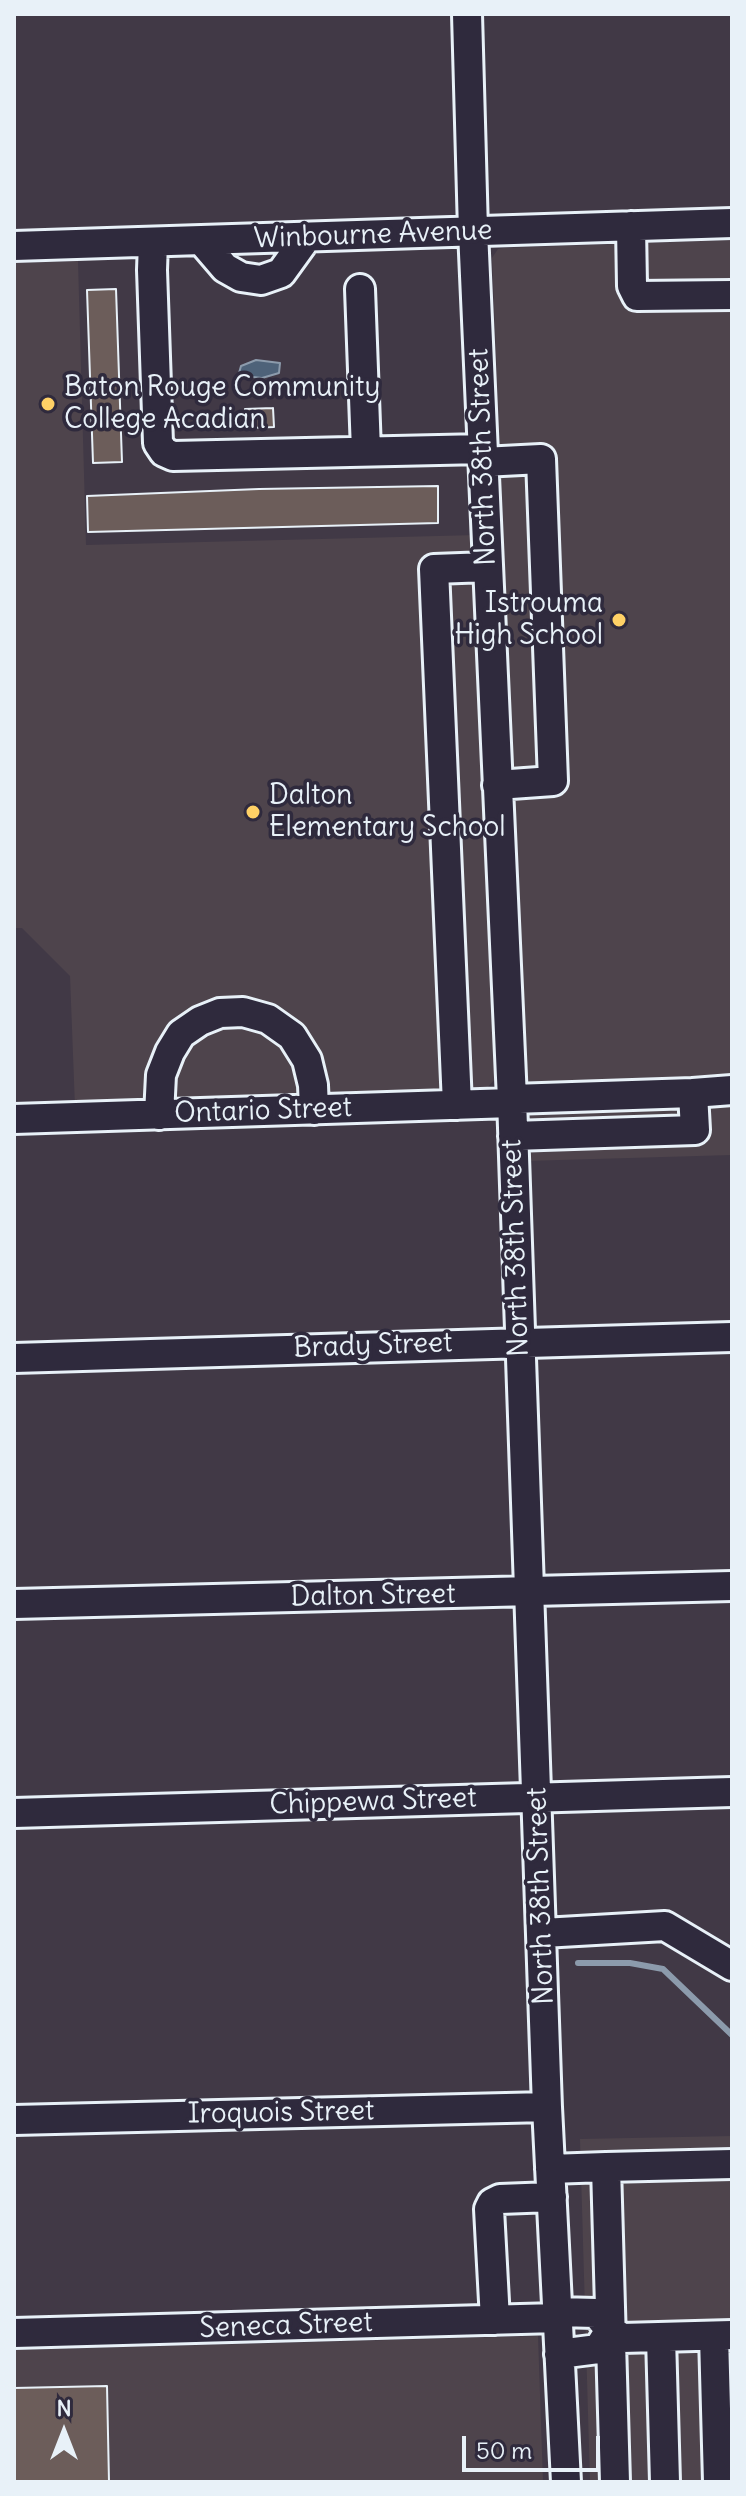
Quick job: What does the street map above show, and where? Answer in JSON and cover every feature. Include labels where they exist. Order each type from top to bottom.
[{"type":"street","name":"North 38th Street","points":[[467,14],[473,231],[512,1101],[547,2107],[566,2482]]},
{"type":"street","name":"Winbourne Avenue","points":[[14,246],[732,223]]},
{"type":"street","points":[[631,226],[632,286],[641,297],[732,295]]},
{"type":"street","points":[[201,240],[225,268],[241,277],[261,280],[281,273],[307,237]]},
{"type":"street","points":[[153,242],[158,443],[164,452],[173,456],[366,451],[541,459],[553,781],[497,785]]},
{"type":"street","points":[[360,289],[366,451]]},
{"type":"street","points":[[457,1105],[434,569],[488,567]]},
{"type":"street","points":[[159,1115],[161,1075],[181,1034],[210,1017],[243,1012],[268,1019],[292,1036],[307,1060],[313,1085],[314,1110]]},
{"type":"street","name":"Ontario Street","points":[[14,1119],[457,1105],[732,1090]]},
{"type":"street","points":[[513,1136],[695,1130],[693,1093]]},
{"type":"street","name":"Brady Street","points":[[14,1358],[732,1337]]},
{"type":"street","name":"Dalton Street","points":[[14,1604],[732,1586]]},
{"type":"street","name":"Chippewa Street","points":[[14,1813],[732,1792]]},
{"type":"street","points":[[543,1933],[665,1926],[732,1966]]},
{"type":"street","name":"Iroquois Street","points":[[14,2120],[547,2107]]},
{"type":"street","points":[[495,2320],[489,2209],[492,2203],[606,2167],[732,2164]]},
{"type":"street","points":[[606,2167],[615,2482]]},
{"type":"street","name":"Seneca Street","points":[[14,2333],[495,2320],[596,2313],[610,2330],[622,2338],[723,2335]]},
{"type":"street","points":[[559,2354],[598,2349],[610,2330]]},
{"type":"street","points":[[718,2482],[723,2335]]},
{"type":"street","points":[[661,2337],[665,2482]]},
{"type":"shaded area","name":"Istrouma High School","points":[[732,240],[732,1155],[526,1161],[522,976],[492,258],[498,249],[503,248]]},
{"type":"shaded area","name":"Dalton Elementary School","points":[[78,261],[86,545],[477,535],[497,1063],[495,1079],[485,1090],[75,1107],[70,976],[22,928],[14,928],[14,263]]},
{"type":"shaded area","points":[[732,2136],[732,2482],[590,2482],[580,2139]]},
{"type":"shaded area","points":[[538,2336],[543,2482],[14,2482],[14,2350]]},
{"type":"water","points":[[256,360],[280,363],[279,373],[262,378],[239,373],[241,366]]},
{"type":"building","points":[[116,289],[122,462],[93,463],[87,290]]},
{"type":"building","points":[[273,408],[274,427],[246,428],[245,409]]},
{"type":"building","points":[[438,486],[438,523],[88,532],[87,496]]},
{"type":"building","points":[[107,2386],[109,2482],[14,2482],[14,2388]]},
{"type":"waterway","points":[[578,1963],[630,1963],[663,1969],[732,2035]]},
{"type":"place","name":"Baton Rouge Community College Acadian","points":[[48,404]]},
{"type":"place","name":"Istrouma High School","points":[[619,620]]},
{"type":"place","name":"Dalton Elementary School","points":[[253,812]]}]
